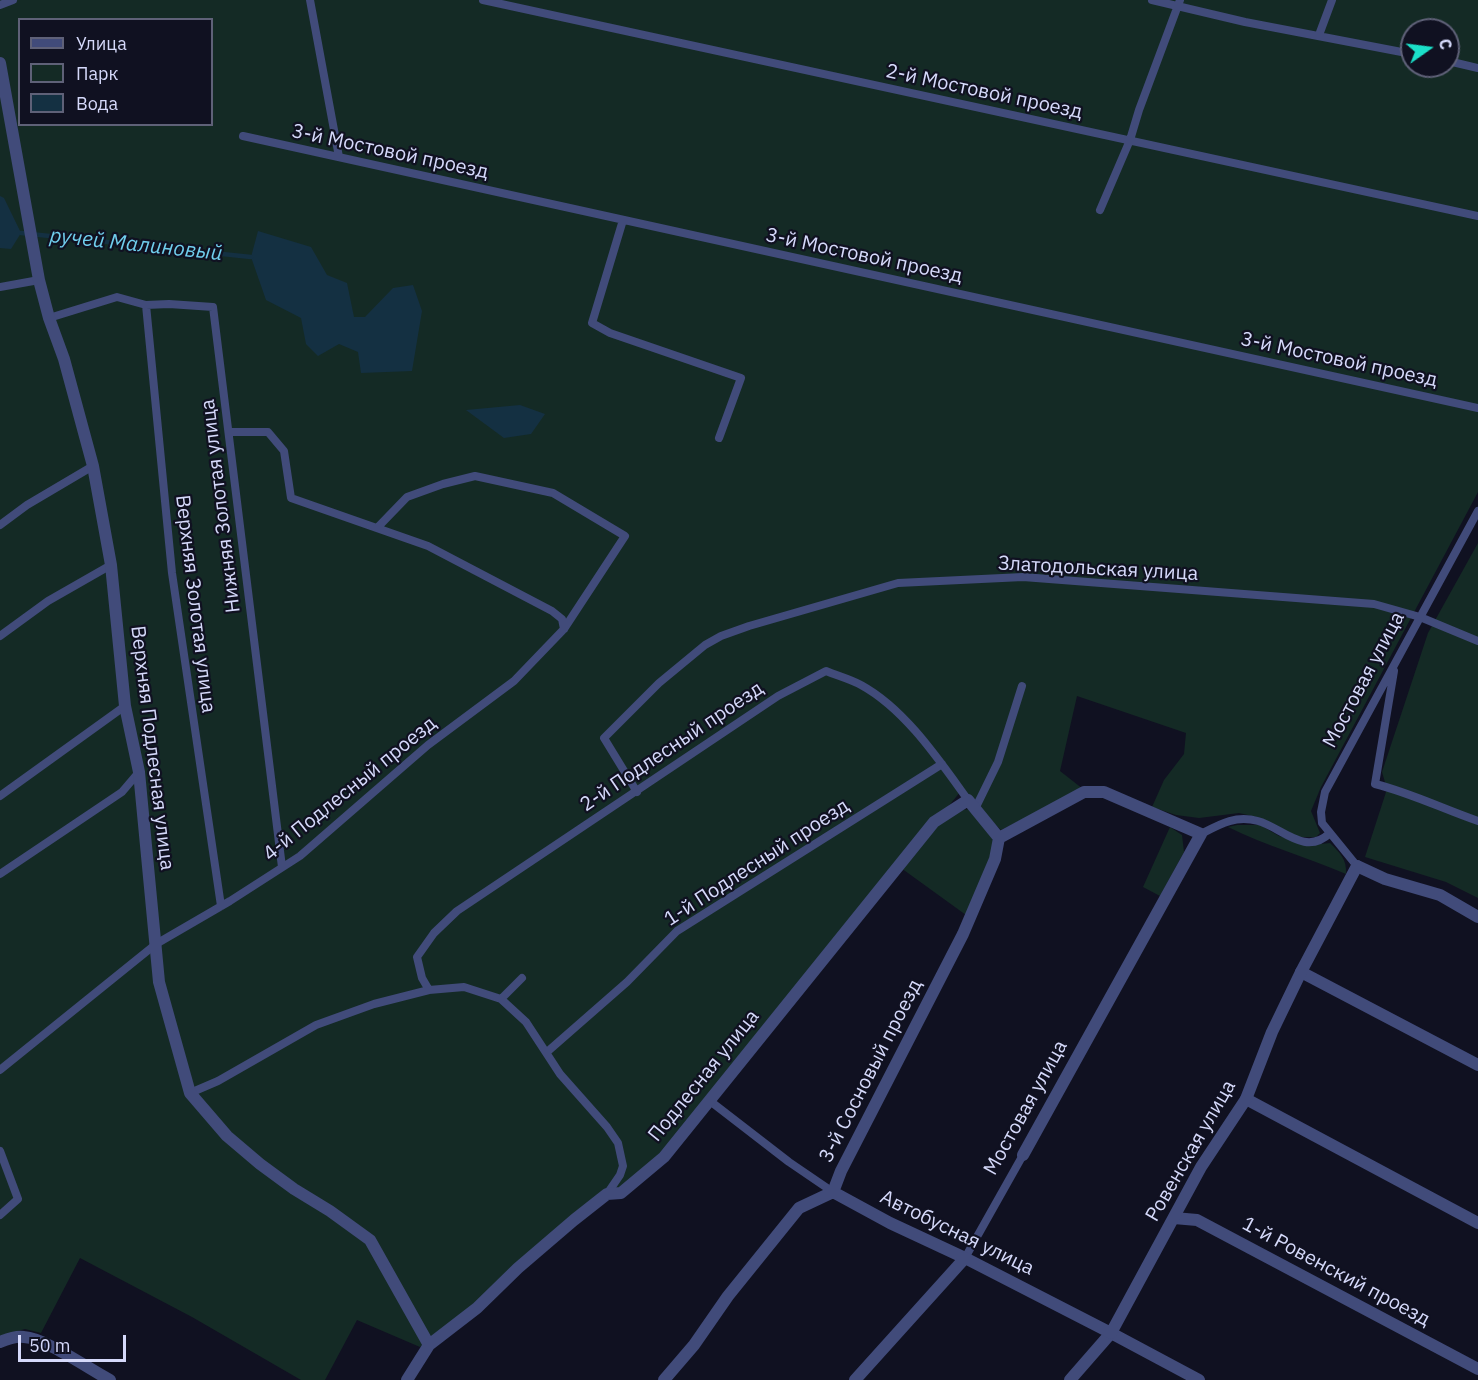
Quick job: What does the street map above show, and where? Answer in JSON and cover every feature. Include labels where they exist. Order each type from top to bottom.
[{"type":"street","name":"Верхняя Подлесная улица","points":[[0,63],[39,280],[49,318],[64,359],[93,466],[111,565],[125,706],[139,772],[159,982],[190,1093],[227,1136],[260,1164],[370,1240],[429,1345]]},
{"type":"street","points":[[972,803],[999,838],[1084,792],[1104,792],[1201,834]]},
{"type":"street","name":"Подлесная улица","points":[[407,1380],[429,1345],[477,1308],[518,1268],[608,1194],[621,1193],[655,1165],[710,1101],[934,822],[972,803]]},
{"type":"street","name":"Мостовая улица","points":[[1023,1155],[1201,834]]},
{"type":"street","name":"3-й Сосновый проезд","points":[[663,1380],[694,1345],[728,1296],[799,1208],[833,1192],[841,1171],[963,934],[995,859],[999,838]]},
{"type":"street","points":[[1357,866],[1385,879],[1440,894],[1478,917]]},
{"type":"street","name":"Ровенская улица","points":[[1070,1380],[1111,1332],[1202,1167],[1246,1099],[1272,1032],[1357,866]]},
{"type":"street","points":[[1301,972],[1478,1065]]},
{"type":"street","points":[[1246,1099],[1478,1223]]},
{"type":"street","name":"Автобусная улица","points":[[833,1192],[890,1223],[1111,1332],[1199,1380]]},
{"type":"street","name":"1-й Ровенский проезд","points":[[1174,1218],[1197,1220],[1478,1369]]},
{"type":"street","name":"Мостовая улица","points":[[855,1380],[965,1258]]},
{"type":"street","points":[[0,1342],[24,1337],[39,1341],[110,1380]]},
{"type":"lane","points":[[0,5],[14,0]]},
{"type":"lane","points":[[310,0],[339,157]]},
{"type":"lane","name":"2-й Мостовой проезд","points":[[483,0],[1478,216]]},
{"type":"lane","points":[[1152,0],[1179,3],[1245,22],[1400,52]]},
{"type":"lane","points":[[1319,35],[1332,0]]},
{"type":"lane","points":[[1100,210],[1130,140],[1179,3]]},
{"type":"lane","points":[[1460,64],[1478,68]]},
{"type":"lane","name":"3-й Мостовой проезд","points":[[243,136],[1478,408]]},
{"type":"lane","points":[[623,220],[592,323],[610,333],[741,378],[719,438]]},
{"type":"lane","points":[[0,287],[39,280]]},
{"type":"lane","name":"Нижняя Золотая улица","points":[[49,318],[117,297],[146,305],[213,307],[282,867]]},
{"type":"lane","name":"Верхняя Золотая улица","points":[[146,305],[172,573],[221,906]]},
{"type":"lane","points":[[229,432],[268,432],[284,451],[291,498],[428,546],[552,611],[562,619],[564,629]]},
{"type":"lane","points":[[0,525],[27,505],[93,466]]},
{"type":"lane","name":"4-й Подлесный проезд","points":[[0,1070],[156,944],[300,856],[428,746],[514,681],[564,629],[625,536],[553,493],[475,476],[407,497],[378,527]]},
{"type":"lane","name":"Мостовая улица","points":[[1357,866],[1323,823],[1325,792],[1478,511]]},
{"type":"lane","points":[[0,636],[48,601],[111,565]]},
{"type":"lane","name":"Златодольская улица","points":[[637,792],[604,738],[666,676],[705,645],[721,636],[898,582],[1023,577],[1374,604],[1420,617],[1478,641]]},
{"type":"lane","points":[[1395,664],[1375,784],[1405,792],[1447,811],[1478,821]]},
{"type":"lane","name":"2-й Подлесный проезд","points":[[429,990],[422,978],[417,957],[434,933],[466,905],[778,696],[826,671],[861,685],[894,708],[972,803]]},
{"type":"lane","points":[[972,803],[998,762],[1022,686]]},
{"type":"lane","points":[[0,796],[125,706]]},
{"type":"lane","name":"1-й Подлесный проезд","points":[[547,1052],[627,982],[677,931],[942,764]]},
{"type":"lane","points":[[0,874],[122,792],[139,772]]},
{"type":"lane","points":[[1201,834],[1226,821],[1238,819],[1259,821],[1296,839],[1313,842],[1323,840],[1330,833]]},
{"type":"lane","points":[[501,999],[522,978]]},
{"type":"lane","points":[[190,1093],[218,1081],[316,1025],[374,1004],[429,990],[464,987],[501,999],[526,1022],[560,1074],[607,1127],[618,1143],[623,1166],[608,1194]]},
{"type":"lane","name":"Автобусная улица","points":[[710,1101],[789,1162],[833,1192]]},
{"type":"lane","points":[[0,1151],[18,1199],[0,1215]]},
{"type":"lane","name":"Мостовая улица","points":[[965,1258],[1023,1155]]},
{"type":"green space","points":[[0,0],[1478,0],[1478,492],[1321,787],[1311,811],[1320,833],[1316,837],[1298,837],[1261,818],[1239,813],[1199,818],[1176,815],[1152,807],[1164,780],[1184,754],[1186,733],[1077,696],[1060,771],[1083,789],[1001,830],[961,791],[654,1164],[420,1347],[357,1320],[325,1380],[301,1380],[192,1317],[80,1258],[41,1333],[25,1329],[0,1336]]},
{"type":"green space","points":[[1478,543],[1478,898],[1446,882],[1365,857],[1387,789],[1382,772],[1428,633]]},
{"type":"green space","points":[[972,809],[988,831],[994,845],[987,870],[966,915],[901,868],[945,818],[959,810]]},
{"type":"green space","points":[[1260,825],[1279,836],[1311,845],[1330,843],[1344,860],[1346,874],[1228,827]]},
{"type":"green space","points":[[1170,827],[1182,835],[1184,852],[1160,896],[1143,887]]},
{"type":"water","points":[[0,196],[4,198],[21,233],[11,249],[0,248]]},
{"type":"water","points":[[258,231],[311,247],[327,275],[347,283],[354,317],[365,317],[393,288],[413,285],[422,311],[412,371],[361,373],[358,352],[339,344],[318,356],[306,344],[301,318],[266,300],[251,257]]},
{"type":"water","points":[[520,405],[545,414],[531,434],[504,438],[466,410]]},
{"type":"waterway","name":"ручей Малиновый","points":[[21,233],[251,257]]}]
